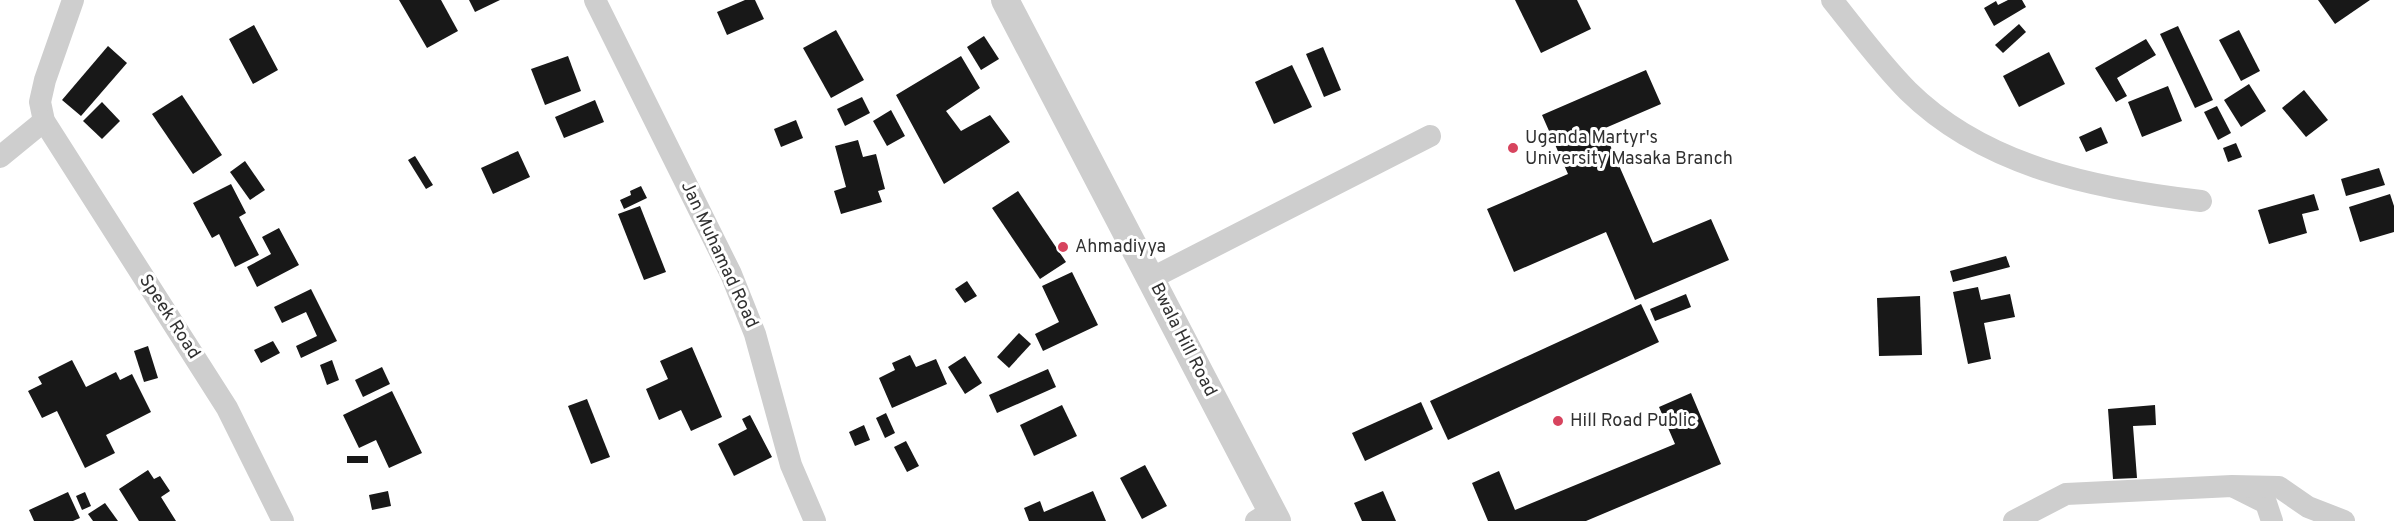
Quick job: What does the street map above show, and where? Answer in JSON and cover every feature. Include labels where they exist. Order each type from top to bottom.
[{"type":"street","points":[[0,157],[44,121],[40,102],[45,80],[73,0]]},
{"type":"street","name":"Jan Muhamad Road","points":[[595,0],[731,274],[755,334],[791,465],[815,521]]},
{"type":"street","name":"Bwala Hill Road","points":[[1005,0],[1152,278],[1268,518]]},
{"type":"street","points":[[1832,0],[1884,66],[1908,91],[1961,134],[2050,173],[2148,195],[2201,201]]},
{"type":"street","name":"Speek Road","points":[[44,121],[227,408],[283,521]]},
{"type":"street","points":[[1152,278],[1430,136]]},
{"type":"street","points":[[2232,486],[2266,503],[2272,521]]},
{"type":"street","points":[[2014,521],[2066,494],[2232,486],[2279,487],[2308,507],[2344,521]]},
{"type":"building","points":[[399,0],[441,0],[458,31],[427,48]]},
{"type":"building","points":[[469,0],[500,0],[475,12]]},
{"type":"building","points":[[745,0],[755,0],[764,19],[727,35],[717,12]]},
{"type":"building","points":[[1515,0],[1577,0],[1591,29],[1541,53]]},
{"type":"building","points":[[2008,0],[2022,0],[2026,7],[1994,26],[1984,8],[1996,1],[1998,5]]},
{"type":"building","points":[[2318,0],[2370,0],[2335,24]]},
{"type":"building","points":[[2019,24],[2026,32],[2003,53],[1995,45]]},
{"type":"building","points":[[254,25],[278,70],[253,84],[229,39]]},
{"type":"building","points":[[2178,26],[2213,100],[2195,108],[2160,34]]},
{"type":"building","points":[[836,30],[864,80],[831,98],[803,48]]},
{"type":"building","points":[[2239,30],[2260,71],[2241,81],[2219,40]]},
{"type":"building","points":[[984,36],[999,59],[981,70],[967,47]]},
{"type":"building","points":[[2146,39],[2156,55],[2117,78],[2127,96],[2116,102],[2095,68]]},
{"type":"building","points":[[108,46],[127,63],[81,116],[62,100]]},
{"type":"building","points":[[1323,47],[1341,90],[1324,97],[1306,54]]},
{"type":"building","points":[[2049,52],[2065,84],[2019,107],[2003,76]]},
{"type":"building","points":[[568,56],[581,91],[545,105],[531,69]]},
{"type":"building","points":[[961,56],[980,88],[946,111],[961,131],[990,115],[1010,142],[944,184],[896,95]]},
{"type":"building","points":[[1292,65],[1312,107],[1274,124],[1255,82]]},
{"type":"building","points":[[1646,70],[1661,104],[1603,129],[1653,243],[1711,219],[1729,260],[1635,300],[1606,232],[1514,272],[1487,209],[1568,174],[1542,115]]},
{"type":"building","points":[[2249,84],[2266,111],[2241,127],[2224,100]]},
{"type":"building","points":[[2168,86],[2182,121],[2142,137],[2128,102]]},
{"type":"building","points":[[2304,90],[2328,120],[2306,137],[2282,108]]},
{"type":"building","points":[[182,95],[222,155],[193,174],[152,114]]},
{"type":"building","points":[[862,97],[870,113],[845,126],[837,109]]},
{"type":"building","points":[[595,100],[604,122],[564,138],[555,117]]},
{"type":"building","points":[[102,102],[120,121],[102,139],[83,121]]},
{"type":"building","points":[[2217,106],[2231,133],[2218,140],[2204,112]]},
{"type":"building","points":[[891,110],[905,136],[887,146],[873,121]]},
{"type":"building","points":[[796,120],[803,138],[781,147],[774,129]]},
{"type":"building","points":[[2101,127],[2108,143],[2086,152],[2079,137]]},
{"type":"building","points":[[858,140],[863,157],[876,154],[885,189],[878,191],[882,202],[841,214],[834,191],[846,187],[835,146]]},
{"type":"building","points":[[2236,143],[2242,157],[2228,162],[2223,148]]},
{"type":"building","points":[[518,151],[530,177],[493,194],[481,168]]},
{"type":"building","points":[[415,156],[433,185],[426,189],[408,160]]},
{"type":"building","points":[[245,161],[265,190],[250,200],[230,172]]},
{"type":"building","points":[[2379,168],[2385,185],[2346,196],[2341,179]]},
{"type":"building","points":[[231,184],[246,213],[239,217],[259,255],[235,267],[219,234],[212,238],[193,203]]},
{"type":"building","points":[[641,186],[647,198],[624,209],[620,200],[631,195],[630,191]]},
{"type":"building","points":[[1018,191],[1066,262],[1040,279],[992,208]]},
{"type":"building","points":[[2314,194],[2319,210],[2302,214],[2307,233],[2269,244],[2258,210]]},
{"type":"building","points":[[2390,194],[2394,206],[2394,232],[2360,242],[2349,207]]},
{"type":"building","points":[[640,206],[666,272],[644,280],[618,214]]},
{"type":"building","points":[[279,228],[299,265],[257,287],[247,267],[271,254],[262,237]]},
{"type":"building","points":[[2006,256],[2010,267],[1953,282],[1950,271]]},
{"type":"building","points":[[1072,272],[1098,325],[1043,351],[1035,334],[1059,322],[1042,286]]},
{"type":"building","points":[[967,281],[977,296],[965,303],[955,289]]},
{"type":"building","points":[[1978,287],[1981,300],[2010,294],[2015,317],[1984,323],[1991,359],[1968,364],[1953,292]]},
{"type":"building","points":[[311,289],[337,341],[301,358],[296,346],[317,336],[306,312],[282,323],[274,307]]},
{"type":"building","points":[[1686,294],[1691,307],[1655,321],[1650,309]]},
{"type":"building","points":[[1920,296],[1922,355],[1879,356],[1877,298]]},
{"type":"building","points":[[1641,304],[1659,342],[1448,440],[1430,401]]},
{"type":"building","points":[[1019,333],[1031,344],[1009,368],[997,357]]},
{"type":"building","points":[[273,341],[280,353],[261,363],[254,350]]},
{"type":"building","points":[[148,346],[158,378],[144,382],[134,351]]},
{"type":"building","points":[[692,347],[722,417],[691,431],[681,410],[659,420],[646,389],[668,379],[660,361]]},
{"type":"building","points":[[910,355],[916,367],[936,359],[947,384],[892,408],[879,378],[895,370],[892,363]]},
{"type":"building","points":[[965,356],[982,383],[965,394],[948,367]]},
{"type":"building","points":[[72,360],[86,387],[116,372],[120,380],[132,374],[151,412],[106,435],[115,453],[85,468],[57,411],[42,418],[28,391],[42,384],[38,377]]},
{"type":"building","points":[[332,360],[339,380],[327,385],[320,365]]},
{"type":"building","points":[[382,367],[390,384],[363,397],[355,380]]},
{"type":"building","points":[[1048,369],[1056,387],[997,413],[989,395]]},
{"type":"building","points":[[392,391],[422,453],[389,468],[376,440],[359,448],[343,415]]},
{"type":"building","points":[[1691,393],[1721,464],[1586,521],[1488,521],[1472,483],[1499,471],[1515,510],[1675,444],[1659,407]]},
{"type":"building","points":[[587,399],[610,457],[591,464],[568,406]]},
{"type":"building","points":[[1421,402],[1433,429],[1365,461],[1352,433]]},
{"type":"building","points":[[1062,405],[1077,436],[1034,456],[1020,425]]},
{"type":"building","points":[[2155,405],[2156,425],[2133,426],[2137,478],[2113,479],[2108,409]]},
{"type":"building","points":[[886,413],[895,433],[885,438],[876,418]]},
{"type":"building","points":[[750,415],[772,457],[734,476],[718,444],[747,429],[742,419]]},
{"type":"building","points":[[864,425],[870,440],[855,446],[849,432]]},
{"type":"building","points":[[906,441],[919,466],[907,472],[894,447]]},
{"type":"building","points":[[347,456],[368,456],[368,463],[347,463]]},
{"type":"building","points":[[1145,465],[1167,506],[1142,519],[1120,478]]},
{"type":"building","points":[[148,470],[154,479],[160,476],[170,491],[161,497],[176,521],[139,521],[119,489]]},
{"type":"building","points":[[388,491],[391,506],[372,510],[369,495]]},
{"type":"building","points":[[1093,491],[1106,521],[1029,521],[1024,508],[1040,501],[1044,512]]},
{"type":"building","points":[[1383,491],[1396,521],[1362,521],[1354,503]]},
{"type":"building","points":[[68,492],[80,518],[73,521],[34,521],[29,510]]},
{"type":"building","points":[[85,492],[91,506],[82,510],[76,496]]},
{"type":"building","points":[[105,503],[118,521],[93,521],[88,514]]},
{"type":"place","name":"Uganda Martyr's University Masaka Branch","points":[[1513,148]]},
{"type":"place","name":"Ahmadiyya","points":[[1063,247]]},
{"type":"place","name":"Hill Road Public","points":[[1558,421]]}]
